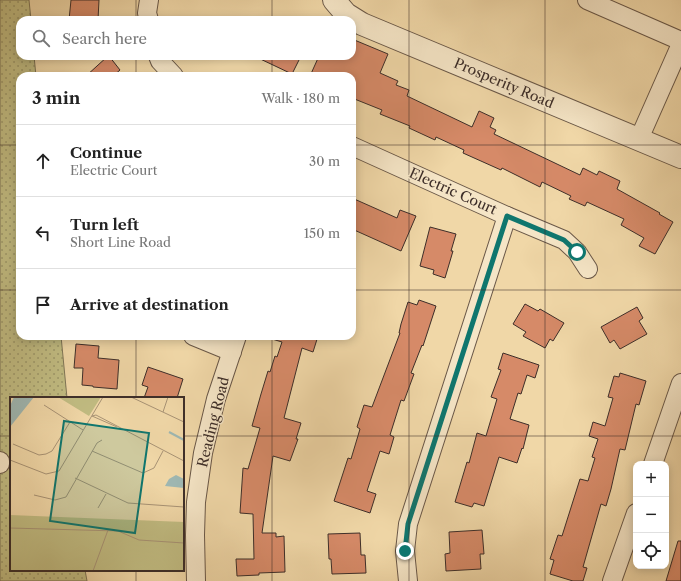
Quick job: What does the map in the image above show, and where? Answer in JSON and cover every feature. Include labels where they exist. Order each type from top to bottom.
[{"type":"street","points":[[148,0],[148,16]]},
{"type":"street","name":"Prosperity Road","points":[[334,0],[349,16]]},
{"type":"street","points":[[587,0],[681,41]]},
{"type":"street","name":"Prosperity Road","points":[[356,20],[681,157]]},
{"type":"street","points":[[639,139],[681,44]]},
{"type":"street","points":[[160,60],[170,72]]},
{"type":"street","name":"Electric Court","points":[[356,148],[564,240],[577,252],[588,269]]},
{"type":"street","points":[[408,581],[405,551],[408,524],[507,216]]},
{"type":"street","points":[[214,340],[235,344]]},
{"type":"street","name":"Reading Road","points":[[196,581],[196,502],[203,453],[216,399],[235,344]]},
{"type":"street","points":[[654,461],[681,383]]},
{"type":"street","points":[[612,581],[633,522]]},
{"type":"shaded area","points":[[0,0],[29,0],[31,16],[16,16],[16,60],[34,60],[36,72],[16,72],[16,340],[61,340],[67,397],[10,397],[10,571],[85,571],[87,581],[0,581]]},
{"type":"building","points":[[71,0],[99,0],[98,16],[69,16]]},
{"type":"building","points":[[356,41],[388,54],[380,73],[398,81],[396,85],[409,90],[407,96],[472,127],[479,111],[494,118],[490,127],[496,130],[494,134],[580,175],[583,168],[597,175],[599,171],[620,181],[617,189],[673,222],[655,254],[639,246],[644,238],[621,225],[624,219],[587,202],[585,206],[569,199],[571,196],[542,182],[540,187],[502,168],[501,170],[463,153],[464,150],[436,137],[435,140],[409,128],[410,126],[380,114],[382,110],[356,100],[356,72],[312,72],[317,60],[356,60]]},
{"type":"building","points":[[104,60],[112,60],[120,70],[118,72],[90,72]]},
{"type":"building","points":[[262,60],[299,60],[293,72],[288,72]]},
{"type":"building","points":[[356,200],[397,218],[400,210],[416,216],[401,251],[356,231]]},
{"type":"building","points":[[430,227],[456,234],[451,251],[453,251],[445,278],[433,274],[434,270],[420,266]]},
{"type":"building","points":[[419,300],[436,306],[423,346],[422,345],[411,373],[414,374],[404,401],[401,400],[390,435],[394,437],[389,454],[380,451],[367,491],[376,494],[370,513],[334,501],[348,458],[351,459],[360,429],[357,427],[364,405],[372,407],[400,333],[401,324],[408,302],[417,305]]},
{"type":"building","points":[[525,304],[538,311],[540,309],[564,323],[553,341],[550,339],[545,348],[523,336],[526,332],[513,324]]},
{"type":"building","points":[[637,307],[643,318],[639,321],[647,334],[620,349],[614,340],[610,343],[601,327]]},
{"type":"building","points":[[275,340],[317,340],[313,352],[302,348],[284,418],[301,423],[296,439],[298,439],[290,461],[273,456],[262,533],[276,533],[276,537],[284,536],[285,572],[237,576],[236,559],[254,559],[253,514],[240,513],[243,468],[248,469],[260,428],[252,426],[268,371],[270,372],[275,356],[277,357],[282,342]]},
{"type":"building","points":[[76,344],[99,346],[98,358],[119,360],[117,389],[82,385],[83,368],[74,368]]},
{"type":"building","points":[[503,353],[539,365],[535,378],[527,375],[521,394],[518,393],[510,419],[529,425],[523,449],[522,448],[517,463],[499,457],[484,506],[474,503],[472,507],[455,502],[467,462],[469,463],[477,433],[486,436],[497,399],[491,397],[501,370],[498,369]]},
{"type":"building","points":[[148,367],[183,379],[177,397],[144,397],[148,387],[142,385]]},
{"type":"building","points":[[620,373],[646,381],[639,405],[636,404],[625,450],[620,449],[606,506],[601,504],[583,567],[587,568],[583,581],[573,581],[550,574],[554,560],[550,559],[558,535],[562,536],[580,479],[588,481],[595,458],[592,457],[598,439],[589,436],[593,422],[605,426],[613,398],[608,397],[614,376],[619,377]]},
{"type":"building","points":[[482,530],[484,554],[480,554],[481,569],[446,571],[445,554],[450,553],[449,532]]},
{"type":"building","points":[[360,533],[361,555],[365,555],[366,573],[332,574],[331,559],[329,559],[328,534]]},
{"type":"building","points":[[678,541],[681,541],[681,581],[666,581]]},
{"type":"route","points":[[405,551],[408,524],[507,216],[564,240],[577,252]]}]
